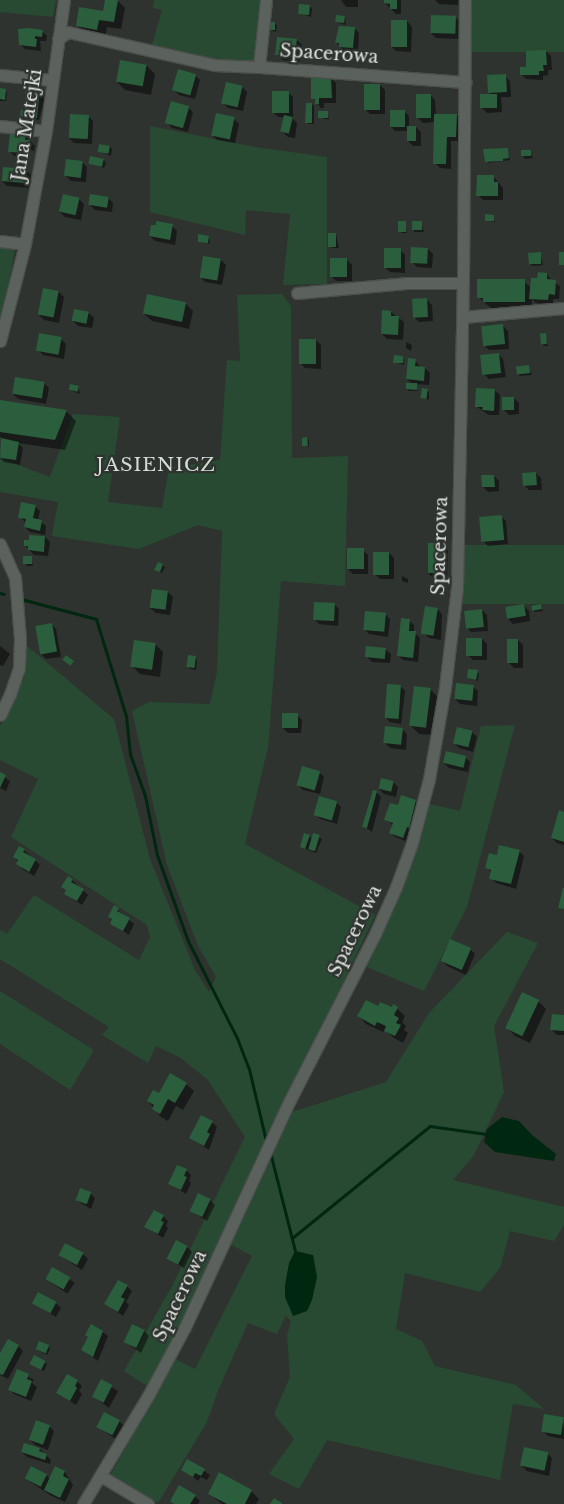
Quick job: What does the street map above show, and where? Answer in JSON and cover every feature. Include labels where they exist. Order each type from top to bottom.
[{"type":"street","name":"Jana Matejki","points":[[0,341],[25,244],[46,131],[64,0]]},
{"type":"street","name":"Spacerowa","points":[[266,0],[259,67],[465,82]]},
{"type":"street","name":"Spacerowa","points":[[83,1504],[101,1476],[185,1327],[290,1100],[375,934],[396,887],[412,844],[434,759],[455,612],[463,283],[465,0]]},
{"type":"street","points":[[58,39],[68,32],[214,65],[259,67]]},
{"type":"street","points":[[0,75],[52,80]]},
{"type":"street","points":[[0,126],[46,131]]},
{"type":"street","points":[[0,241],[25,244]]},
{"type":"street","points":[[297,293],[406,283],[463,283]]},
{"type":"street","points":[[462,317],[564,308]]},
{"type":"street","points":[[0,544],[15,577],[20,638],[19,668],[0,715]]},
{"type":"street","points":[[101,1476],[148,1504]]},
{"type":"shaded area","points":[[0,0],[56,0],[53,17],[0,12]]},
{"type":"shaded area","points":[[154,0],[261,0],[254,63],[223,62],[152,45],[162,10],[153,8]]},
{"type":"shaded area","points":[[470,0],[564,0],[564,52],[470,52]]},
{"type":"shaded area","points":[[150,126],[255,147],[327,157],[327,284],[283,285],[290,214],[246,210],[245,235],[150,212]]},
{"type":"shaded area","points":[[18,234],[7,293],[0,318],[0,246]]},
{"type":"shaded area","points":[[282,294],[291,306],[292,458],[348,456],[345,586],[281,581],[268,747],[245,844],[375,915],[175,1338],[147,1386],[124,1371],[172,1286],[245,1137],[208,1080],[181,1058],[156,1046],[148,1063],[102,1035],[109,1027],[0,959],[0,930],[7,934],[34,895],[139,960],[150,937],[147,925],[11,837],[38,779],[0,760],[0,726],[24,678],[26,645],[114,719],[150,859],[195,970],[209,992],[216,977],[198,946],[167,865],[132,711],[149,702],[210,704],[217,672],[222,531],[198,525],[139,549],[52,536],[58,502],[0,492],[0,458],[50,477],[73,414],[120,417],[108,502],[162,508],[169,468],[220,460],[227,360],[240,361],[237,295]]},
{"type":"shaded area","points":[[463,545],[564,545],[564,604],[463,604]]},
{"type":"shaded area","points":[[515,725],[467,907],[424,991],[367,967],[399,895],[426,803],[460,811],[481,726]]},
{"type":"shaded area","points":[[507,932],[538,943],[494,1026],[504,1092],[474,1155],[453,1180],[564,1207],[564,1225],[554,1241],[510,1231],[500,1268],[480,1292],[405,1273],[396,1329],[422,1341],[435,1366],[516,1385],[544,1409],[513,1404],[500,1480],[327,1440],[299,1489],[269,1474],[294,1439],[274,1414],[290,1377],[287,1335],[291,1322],[286,1315],[277,1334],[248,1323],[217,1393],[207,1422],[158,1503],[110,1476],[175,1359],[195,1369],[252,1256],[230,1244],[289,1113],[386,1082],[429,1013]]},
{"type":"shaded area","points":[[0,991],[94,1050],[70,1090],[0,1044]]},
{"type":"shaded area","points":[[502,1117],[519,1121],[532,1135],[556,1154],[554,1161],[495,1152],[484,1142],[487,1129]]},
{"type":"shaded area","points":[[295,1251],[313,1255],[317,1277],[312,1300],[307,1311],[293,1316],[285,1297],[285,1285],[289,1263]]},
{"type":"building","points":[[105,0],[118,0],[114,22],[99,20],[97,30],[76,26],[79,7],[103,11]]},
{"type":"building","points":[[384,0],[397,0],[397,9],[390,9],[390,4],[384,3]]},
{"type":"building","points":[[299,4],[310,5],[309,15],[298,14]]},
{"type":"building","points":[[336,15],[345,16],[344,23],[335,22]]},
{"type":"building","points":[[431,15],[456,16],[455,34],[430,33]]},
{"type":"building","points":[[391,20],[407,20],[407,47],[391,47]]},
{"type":"building","points":[[270,22],[275,22],[275,30],[270,30]]},
{"type":"building","points":[[339,26],[355,27],[353,48],[339,47],[339,43],[335,43]]},
{"type":"building","points":[[18,29],[43,30],[42,37],[35,36],[35,39],[37,39],[36,47],[19,45]]},
{"type":"building","points":[[277,37],[297,39],[295,57],[275,55]]},
{"type":"building","points":[[546,50],[547,65],[543,65],[544,71],[539,71],[539,75],[520,75],[520,67],[526,67],[526,51]]},
{"type":"building","points":[[120,60],[147,65],[143,86],[116,82]]},
{"type":"building","points":[[178,69],[196,74],[190,95],[172,90]]},
{"type":"building","points":[[506,74],[507,92],[488,93],[487,75]]},
{"type":"building","points":[[331,76],[332,98],[319,98],[319,104],[315,104],[315,99],[311,99],[311,77]]},
{"type":"building","points":[[226,82],[243,86],[238,107],[221,103]]},
{"type":"building","points":[[364,84],[380,84],[380,110],[364,110]]},
{"type":"building","points":[[0,88],[6,89],[5,100],[0,99]]},
{"type":"building","points":[[26,89],[40,90],[37,118],[20,116],[21,110],[24,110]]},
{"type":"building","points":[[272,91],[289,91],[289,113],[272,113]]},
{"type":"building","points":[[416,94],[431,94],[431,118],[416,118]]},
{"type":"building","points":[[480,94],[497,94],[497,108],[480,108]]},
{"type":"building","points":[[171,101],[189,106],[183,128],[165,123]]},
{"type":"building","points":[[306,103],[312,103],[312,123],[305,123]]},
{"type":"building","points":[[390,110],[405,110],[405,127],[390,127]]},
{"type":"building","points":[[318,111],[328,111],[328,118],[318,118]]},
{"type":"building","points":[[216,113],[235,117],[230,139],[211,135]]},
{"type":"building","points":[[70,114],[89,115],[88,139],[69,138]]},
{"type":"building","points":[[434,114],[457,114],[456,137],[447,137],[446,164],[433,164]]},
{"type":"building","points":[[284,115],[293,117],[289,134],[280,132]]},
{"type":"building","points":[[407,126],[416,126],[416,141],[407,141]]},
{"type":"building","points":[[10,132],[26,134],[25,140],[30,140],[29,147],[25,146],[24,153],[8,152]]},
{"type":"building","points":[[99,144],[110,146],[108,154],[98,152]]},
{"type":"building","points":[[508,148],[509,158],[503,159],[503,161],[485,162],[483,149]]},
{"type":"building","points":[[521,150],[531,150],[531,156],[521,156]]},
{"type":"building","points":[[90,156],[104,159],[102,167],[88,164]]},
{"type":"building","points":[[66,159],[83,161],[81,178],[64,176]]},
{"type":"building","points":[[3,167],[26,169],[25,183],[2,181]]},
{"type":"building","points":[[477,175],[494,175],[494,182],[498,182],[498,196],[476,196]]},
{"type":"building","points":[[63,194],[80,198],[76,215],[59,212]]},
{"type":"building","points":[[90,194],[109,197],[107,208],[88,205]]},
{"type":"building","points":[[485,214],[494,215],[494,221],[485,221]]},
{"type":"building","points":[[156,221],[173,224],[170,240],[149,236],[151,225],[156,225]]},
{"type":"building","points":[[398,221],[406,221],[406,232],[398,232]]},
{"type":"building","points":[[412,221],[422,221],[422,230],[412,230]]},
{"type":"building","points":[[328,233],[336,233],[336,247],[328,247]]},
{"type":"building","points":[[198,234],[209,236],[208,243],[198,242]]},
{"type":"building","points":[[411,247],[428,248],[427,264],[410,263]]},
{"type":"building","points":[[384,248],[401,248],[401,268],[384,268]]},
{"type":"building","points":[[541,252],[541,264],[529,264],[528,253]]},
{"type":"building","points":[[559,252],[564,252],[564,265],[559,265]]},
{"type":"building","points":[[203,256],[221,259],[217,281],[200,278]]},
{"type":"building","points":[[330,258],[347,258],[347,277],[330,277]]},
{"type":"building","points":[[538,272],[547,273],[547,279],[556,280],[555,295],[549,294],[548,300],[529,299],[531,278],[537,278]]},
{"type":"building","points":[[477,279],[525,279],[525,302],[483,302],[483,298],[477,298]]},
{"type":"building","points":[[43,288],[59,291],[54,318],[38,315]]},
{"type":"building","points":[[147,294],[186,302],[182,322],[143,314]]},
{"type":"building","points":[[427,298],[428,317],[413,318],[412,299]]},
{"type":"building","points":[[74,309],[89,312],[86,324],[72,321]]},
{"type":"building","points":[[382,310],[391,311],[391,316],[399,316],[398,335],[381,334]]},
{"type":"building","points":[[503,324],[505,344],[483,346],[481,326]]},
{"type":"building","points":[[39,333],[62,337],[59,355],[36,351]]},
{"type":"building","points":[[546,333],[547,344],[541,344],[540,334]]},
{"type":"building","points":[[299,339],[316,339],[316,364],[299,364]]},
{"type":"building","points":[[499,353],[501,373],[482,375],[480,355]]},
{"type":"building","points":[[394,355],[403,356],[403,363],[393,363]]},
{"type":"building","points":[[408,358],[416,359],[415,366],[425,367],[424,381],[406,379]]},
{"type":"building","points":[[529,365],[530,373],[517,375],[516,367]]},
{"type":"building","points":[[15,377],[45,382],[42,398],[12,394]]},
{"type":"building","points":[[406,383],[417,383],[417,390],[406,389]]},
{"type":"building","points":[[70,384],[79,386],[77,392],[69,390]]},
{"type":"building","points":[[422,388],[428,389],[426,399],[420,398]]},
{"type":"building","points":[[476,388],[495,389],[494,411],[482,410],[483,407],[475,407]]},
{"type":"building","points":[[502,397],[514,397],[514,410],[502,410]]},
{"type":"building","points":[[0,400],[67,410],[55,440],[0,432]]},
{"type":"building","points":[[307,437],[308,446],[302,446],[302,438]]},
{"type":"building","points":[[1,438],[19,442],[16,460],[0,458]]},
{"type":"building","points":[[536,472],[537,485],[523,486],[522,473]]},
{"type":"building","points":[[481,475],[494,475],[495,487],[482,487]]},
{"type":"building","points":[[21,502],[36,505],[33,518],[42,520],[40,531],[24,527],[26,519],[18,518]]},
{"type":"building","points":[[502,515],[504,540],[481,542],[479,517]]},
{"type":"building","points":[[29,535],[45,536],[44,552],[28,550],[28,546],[24,546],[24,540],[29,540]]},
{"type":"building","points":[[428,543],[443,543],[443,573],[428,573]]},
{"type":"building","points":[[347,548],[364,548],[364,569],[347,569]]},
{"type":"building","points":[[373,552],[389,552],[389,575],[373,575]]},
{"type":"building","points":[[23,556],[32,556],[32,564],[23,564]]},
{"type":"building","points":[[158,562],[163,564],[160,572],[154,570]]},
{"type":"building","points":[[152,589],[168,591],[166,610],[150,608]]},
{"type":"building","points":[[314,602],[335,603],[334,621],[313,620]]},
{"type":"building","points":[[524,604],[526,616],[507,619],[505,607]]},
{"type":"building","points":[[541,604],[542,609],[532,611],[531,606]]},
{"type":"building","points":[[425,606],[438,608],[433,636],[421,634]]},
{"type":"building","points":[[482,609],[484,627],[466,629],[464,611]]},
{"type":"building","points":[[365,611],[386,613],[384,632],[363,630]]},
{"type":"building","points":[[401,618],[410,619],[409,631],[416,631],[413,658],[397,656]]},
{"type":"building","points":[[52,623],[57,652],[40,655],[35,626]]},
{"type":"building","points":[[466,638],[482,638],[482,656],[466,656]]},
{"type":"building","points":[[507,639],[518,639],[518,663],[507,663]]},
{"type":"building","points":[[134,640],[156,643],[152,670],[130,667]]},
{"type":"building","points":[[366,646],[386,648],[385,659],[365,657]]},
{"type":"building","points":[[66,655],[74,661],[70,666],[62,660]]},
{"type":"building","points":[[188,655],[196,656],[194,668],[187,667]]},
{"type":"building","points":[[468,669],[478,670],[476,680],[467,678]]},
{"type":"building","points":[[456,683],[474,685],[472,701],[454,699]]},
{"type":"building","points":[[387,684],[401,685],[399,719],[385,718]]},
{"type":"building","points":[[414,686],[431,688],[426,728],[409,726]]},
{"type":"building","points":[[282,713],[298,713],[298,728],[282,728]]},
{"type":"building","points":[[385,726],[403,728],[401,745],[383,743]]},
{"type":"building","points":[[457,727],[473,731],[468,747],[453,743]]},
{"type":"building","points":[[446,751],[466,756],[463,768],[443,763]]},
{"type":"building","points":[[302,766],[320,771],[315,790],[296,785]]},
{"type":"building","points":[[0,772],[6,775],[0,788]]},
{"type":"building","points":[[381,778],[394,781],[391,792],[379,789]]},
{"type":"building","points":[[373,790],[377,791],[367,828],[362,827]]},
{"type":"building","points":[[401,795],[416,800],[409,828],[407,827],[403,838],[389,833],[393,823],[384,820],[390,803],[398,805]]},
{"type":"building","points":[[319,796],[337,801],[332,820],[313,815]]},
{"type":"building","points":[[559,810],[564,812],[564,842],[551,838]]},
{"type":"building","points":[[304,833],[310,835],[305,849],[300,847]]},
{"type":"building","points":[[313,833],[320,835],[315,851],[308,849]]},
{"type":"building","points":[[499,845],[520,850],[511,884],[489,879],[491,870],[485,868],[489,853],[497,855]]},
{"type":"building","points":[[19,846],[25,849],[23,852],[36,859],[29,872],[16,864],[18,860],[13,857]]},
{"type":"building","points":[[68,876],[73,879],[71,882],[84,889],[77,901],[64,894],[66,890],[61,887]]},
{"type":"building","points":[[564,888],[564,909],[558,908]]},
{"type":"building","points":[[114,905],[119,908],[117,911],[130,918],[123,931],[110,924],[112,919],[108,917]]},
{"type":"building","points":[[450,939],[471,948],[462,970],[441,961]]},
{"type":"building","points":[[522,992],[539,1000],[522,1036],[505,1028]]},
{"type":"building","points":[[366,1000],[378,1006],[380,1002],[392,1007],[393,1004],[398,1007],[394,1015],[399,1018],[396,1023],[401,1025],[395,1036],[384,1031],[386,1026],[377,1022],[375,1026],[357,1016]]},
{"type":"building","points":[[552,1014],[564,1015],[564,1031],[550,1030]]},
{"type":"building","points":[[170,1073],[187,1083],[175,1103],[168,1099],[160,1114],[152,1109],[154,1105],[147,1101],[153,1090],[159,1093]]},
{"type":"building","points":[[201,1115],[213,1121],[207,1132],[210,1134],[204,1146],[189,1138]]},
{"type":"building","points":[[177,1165],[187,1169],[184,1176],[187,1177],[181,1190],[168,1184]]},
{"type":"building","points":[[80,1188],[91,1192],[87,1204],[76,1200]]},
{"type":"building","points":[[198,1193],[211,1199],[202,1217],[190,1211]]},
{"type":"building","points":[[154,1210],[164,1215],[161,1221],[164,1222],[158,1234],[144,1227]]},
{"type":"building","points":[[176,1240],[188,1246],[178,1265],[166,1259]]},
{"type":"building","points":[[65,1243],[84,1253],[77,1265],[58,1255]]},
{"type":"building","points":[[52,1267],[70,1277],[64,1289],[45,1279]]},
{"type":"building","points":[[118,1280],[128,1285],[121,1297],[125,1299],[118,1312],[104,1304]]},
{"type":"building","points":[[38,1292],[57,1302],[50,1313],[32,1303]]},
{"type":"building","points":[[91,1324],[103,1331],[93,1357],[81,1350],[88,1337],[85,1335]]},
{"type":"building","points":[[132,1324],[145,1330],[136,1348],[124,1342]]},
{"type":"building","points":[[8,1339],[19,1345],[3,1375],[0,1374],[0,1353]]},
{"type":"building","points":[[39,1341],[49,1345],[46,1353],[36,1349]]},
{"type":"building","points":[[34,1355],[46,1361],[41,1370],[29,1364]]},
{"type":"building","points":[[17,1369],[29,1374],[27,1379],[32,1381],[26,1397],[8,1390]]},
{"type":"building","points":[[67,1374],[78,1380],[75,1386],[77,1388],[70,1401],[56,1393]]},
{"type":"building","points":[[101,1379],[113,1385],[104,1403],[92,1397]]},
{"type":"building","points":[[104,1412],[120,1420],[112,1435],[96,1427]]},
{"type":"building","points":[[544,1414],[564,1417],[561,1435],[541,1432]]},
{"type":"building","points":[[36,1420],[50,1425],[43,1445],[29,1440]]},
{"type":"building","points":[[24,1443],[40,1448],[39,1451],[47,1454],[45,1460],[21,1452]]},
{"type":"building","points":[[524,1447],[548,1452],[545,1471],[520,1466]]},
{"type":"building","points":[[187,1459],[205,1469],[201,1476],[195,1473],[193,1477],[181,1470]]},
{"type":"building","points":[[31,1466],[47,1474],[41,1487],[25,1478]]},
{"type":"building","points":[[55,1466],[65,1471],[63,1476],[69,1479],[60,1498],[44,1490]]},
{"type":"building","points":[[219,1472],[252,1490],[245,1504],[227,1504],[208,1494]]},
{"type":"building","points":[[179,1485],[196,1495],[190,1504],[174,1504],[170,1501]]},
{"type":"building","points":[[274,1498],[282,1503],[282,1504],[270,1504]]},
{"type":"waterway","points":[[0,593],[4,594]]},
{"type":"waterway","points":[[21,599],[96,619],[126,716],[130,754],[145,796],[157,855],[188,941],[237,1038],[249,1069],[266,1141]]},
{"type":"waterway","points":[[292,1238],[430,1126],[486,1134]]},
{"type":"waterway","points":[[270,1152],[295,1251]]},
{"type":"district","name":"JASIENICZ","points":[[156,465]]}]
